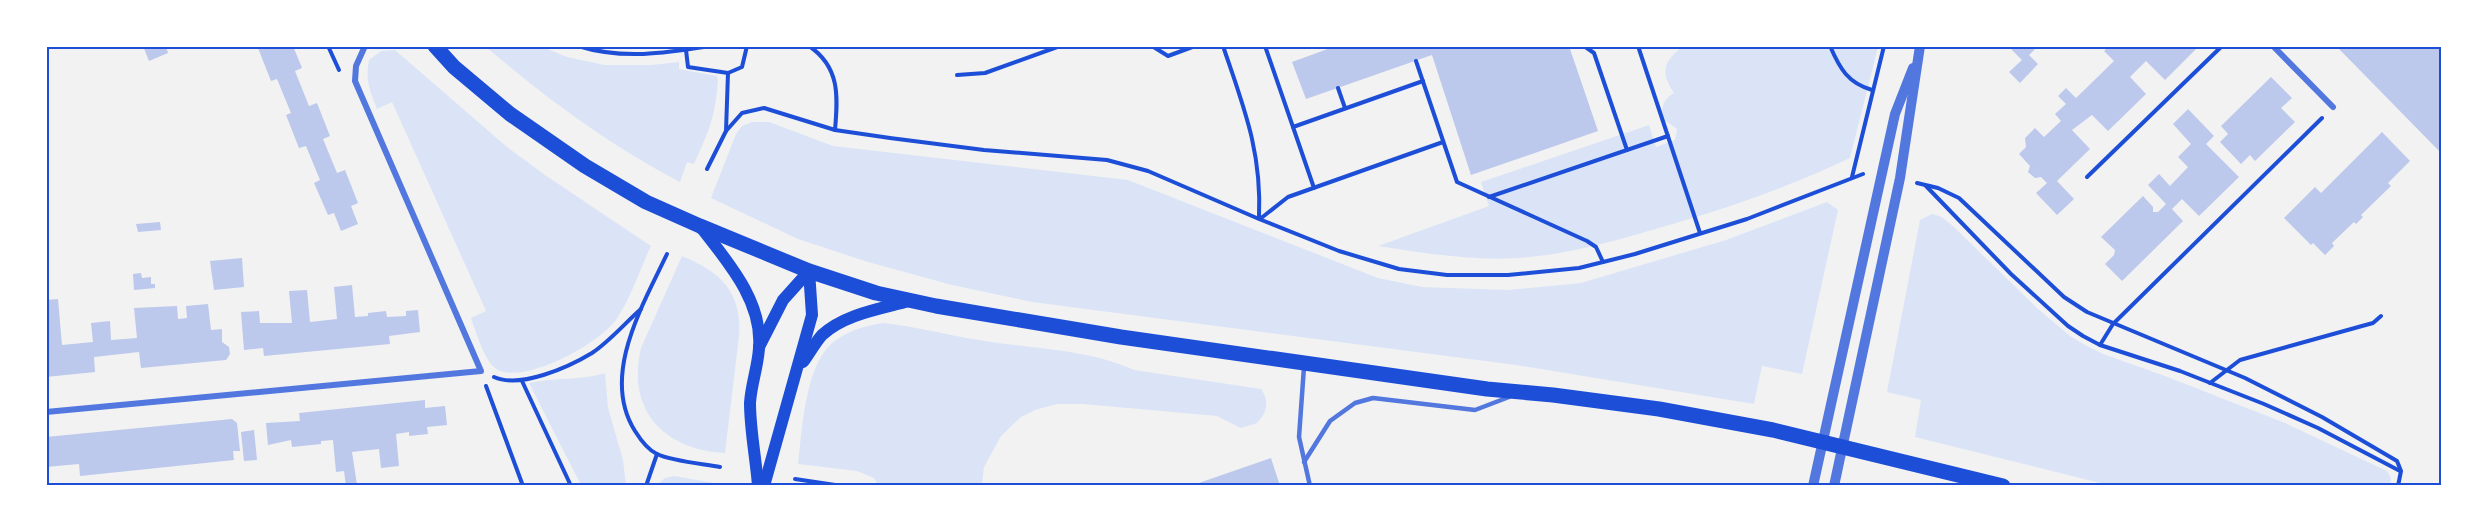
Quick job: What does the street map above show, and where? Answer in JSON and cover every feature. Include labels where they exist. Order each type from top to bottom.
[{"type":"main road","points":[[435,46],[454,67],[510,114],[585,166],[646,202],[809,271],[909,301],[1121,337],[1304,364],[1659,409],[1773,430],[2003,486]]},
{"type":"main road","points":[[700,226],[731,266],[749,297],[757,324],[759,347],[750,402],[758,486]]},
{"type":"main road","points":[[759,347],[783,300],[809,271]]},
{"type":"main road","points":[[764,486],[812,315],[809,271]]},
{"type":"main road","points":[[797,371],[821,337],[836,324],[909,301]]},
{"type":"street","points":[[46,412],[481,371],[355,81],[356,66],[365,46]]},
{"type":"street","points":[[1813,486],[1895,114],[1916,63],[1920,46]]},
{"type":"street","points":[[2273,46],[2333,107]]},
{"type":"street","points":[[1834,486],[1900,178],[1914,93],[1916,63]]},
{"type":"lane","points":[[1304,364],[1299,436],[1310,486]]},
{"type":"lane","points":[[1304,462],[1329,422],[1355,403],[1373,398],[1475,410],[1522,392]]},
{"type":"path","points":[[578,46],[604,53],[627,55],[655,55],[711,46]]},
{"type":"path","points":[[686,50],[688,67],[728,73],[742,67],[747,46]]},
{"type":"path","points":[[809,46],[820,53],[831,68],[837,83],[836,130]]},
{"type":"path","points":[[957,75],[985,73],[1060,46]]},
{"type":"path","points":[[1152,46],[1168,56],[1195,46]]},
{"type":"path","points":[[1223,46],[1250,127],[1257,157],[1260,184],[1259,219]]},
{"type":"path","points":[[1265,46],[1314,188]]},
{"type":"path","points":[[1584,46],[1594,53],[1627,150]]},
{"type":"path","points":[[1638,46],[1700,233]]},
{"type":"path","points":[[1830,46],[1846,75],[1857,85],[1872,90]]},
{"type":"path","points":[[707,169],[726,131],[742,113],[764,108],[836,130],[984,150],[1107,160],[1148,171],[1339,251],[1399,269],[1448,275],[1518,275],[1579,268],[1603,262],[1747,219],[1852,177],[1884,46]]},
{"type":"path","points":[[2087,177],[2222,46]]},
{"type":"path","points":[[1416,61],[1457,182],[1587,241],[1596,247],[1603,262]]},
{"type":"path","points":[[726,131],[728,73]]},
{"type":"path","points":[[1293,127],[1423,81]]},
{"type":"path","points":[[1338,88],[1345,108]]},
{"type":"path","points":[[2100,345],[2113,324],[2333,107]]},
{"type":"path","points":[[1489,197],[1668,136]]},
{"type":"path","points":[[1259,219],[1288,197],[1443,142]]},
{"type":"path","points":[[2398,486],[2401,471],[2397,460],[2322,417],[2227,371],[2087,312],[2064,297],[1959,198],[1938,188],[1925,186],[1960,224],[2068,326],[2100,345],[2210,383],[2318,428],[2401,471]]},
{"type":"path","points":[[667,254],[641,308],[626,354],[622,391],[629,422],[641,441],[657,454],[720,467]]},
{"type":"path","points":[[481,371],[502,381],[522,381],[553,371],[592,353],[641,308]]},
{"type":"path","points":[[2210,383],[2240,360],[2362,327],[2373,323],[2381,316]]},
{"type":"path","points":[[481,371],[523,486]]},
{"type":"path","points":[[522,381],[571,486]]},
{"type":"path","points":[[646,486],[657,454]]},
{"type":"path","points":[[795,479],[842,486]]},
{"type":"shaded area","points":[[486,47],[543,47],[567,57],[605,65],[651,65],[679,62],[679,69],[717,76],[717,94],[713,115],[694,164],[687,162],[680,182],[654,168],[579,120]]},
{"type":"shaded area","points":[[1682,47],[1878,47],[1850,158],[1778,189],[1728,207],[1635,235],[1569,251],[1518,258],[1483,258],[1448,256],[1378,246],[1489,206],[1481,182],[1649,125],[1656,147],[1675,140],[1677,129],[1664,120],[1662,112],[1665,101],[1674,93],[1665,73],[1667,63]]},
{"type":"shaded area","points":[[395,50],[507,147],[651,246],[623,309],[610,327],[597,338],[545,366],[511,373],[493,367],[482,347],[471,318],[486,311],[392,102],[377,109],[370,91],[369,60],[381,51]]},
{"type":"shaded area","points":[[752,122],[769,122],[833,146],[1128,180],[1378,278],[1422,287],[1507,290],[1581,283],[1726,240],[1827,202],[1838,210],[1802,374],[1762,366],[1754,404],[1516,365],[1032,302],[952,285],[868,262],[798,239],[711,198],[736,134],[742,126]]},
{"type":"shaded area","points":[[1932,214],[1942,217],[1954,227],[2037,308],[2070,336],[2085,345],[2103,354],[2285,423],[2387,471],[2391,478],[2390,485],[2108,485],[1915,437],[1921,400],[1887,392],[1920,220]]},
{"type":"shaded area","points":[[682,256],[718,276],[726,285],[737,307],[739,336],[725,453],[684,444],[668,435],[654,423],[645,408],[639,390],[638,370],[641,348]]},
{"type":"shaded area","points":[[883,323],[979,340],[1077,353],[1097,357],[1134,370],[1261,389],[1266,398],[1266,407],[1257,423],[1241,428],[1217,416],[1083,404],[1057,404],[1035,410],[1021,417],[1001,436],[984,467],[982,485],[878,485],[874,478],[857,471],[798,464],[806,400],[815,368],[822,355],[831,344],[849,332]]},
{"type":"shaded area","points":[[605,373],[608,408],[623,460],[626,485],[581,485],[529,383]]},
{"type":"shaded area","points":[[674,476],[726,485],[657,485],[665,478]]},
{"type":"building","points":[[143,46],[166,46],[168,53],[149,61]]},
{"type":"building","points":[[261,46],[293,46],[302,68],[295,71],[309,106],[317,103],[330,136],[323,139],[337,173],[345,170],[358,203],[351,206],[358,224],[341,231],[334,213],[328,215],[314,183],[320,180],[306,146],[299,148],[286,115],[291,113],[277,79],[271,81],[258,48]]},
{"type":"building","points":[[1336,46],[1569,46],[1598,131],[1471,175],[1432,55],[1306,99],[1292,62]]},
{"type":"building","points":[[2012,46],[2038,46],[2029,55],[2038,64],[2020,83],[2009,72],[2022,60],[2010,48]]},
{"type":"building","points":[[2109,46],[2199,46],[2165,80],[2146,61],[2130,77],[2146,94],[2108,131],[2092,115],[2072,130],[2090,149],[2057,181],[2074,199],[2057,215],[2036,193],[2047,183],[2041,177],[2035,178],[2028,172],[2030,166],[2019,154],[2026,147],[2025,138],[2035,128],[2044,137],[2061,121],[2055,114],[2066,104],[2058,96],[2066,88],[2076,98],[2114,61],[2104,51]]},
{"type":"building","points":[[2336,46],[2442,46],[2442,154],[2346,56]]},
{"type":"building","points":[[2271,77],[2292,98],[2281,108],[2295,122],[2255,161],[2250,155],[2241,164],[2220,142],[2228,134],[2221,126]]},
{"type":"building","points":[[2188,109],[2214,136],[2206,144],[2239,177],[2199,216],[2182,199],[2172,209],[2183,221],[2122,281],[2105,264],[2114,255],[2115,250],[2101,237],[2143,196],[2153,207],[2153,212],[2158,212],[2166,204],[2148,185],[2159,174],[2170,186],[2188,167],[2178,157],[2191,144],[2173,124]]},
{"type":"building","points":[[2382,132],[2410,161],[2388,183],[2391,186],[2361,215],[2363,217],[2356,224],[2354,222],[2332,243],[2334,246],[2325,255],[2313,243],[2311,245],[2284,218],[2315,187],[2321,193]]},
{"type":"building","points":[[160,222],[161,230],[138,232],[136,224]]},
{"type":"building","points":[[242,258],[244,287],[214,290],[210,261]]},
{"type":"building","points":[[141,273],[142,278],[151,277],[151,284],[155,284],[155,288],[134,290],[133,274]]},
{"type":"building","points":[[352,285],[355,317],[386,311],[387,317],[406,316],[406,311],[418,310],[420,332],[389,336],[390,344],[264,356],[263,348],[244,350],[241,312],[259,311],[260,323],[292,323],[289,291],[307,290],[310,322],[337,319],[334,287]]},
{"type":"building","points":[[58,299],[62,345],[93,342],[91,323],[110,321],[111,340],[137,338],[134,308],[177,306],[178,319],[187,318],[186,306],[208,304],[211,330],[222,329],[222,342],[229,347],[230,354],[226,360],[141,368],[139,352],[94,357],[95,372],[46,377],[47,300]]},
{"type":"building","points":[[425,400],[425,408],[445,406],[447,425],[427,427],[428,434],[409,436],[409,432],[396,434],[399,466],[381,468],[379,449],[352,452],[357,485],[346,486],[344,471],[336,472],[333,440],[321,441],[321,444],[292,447],[291,440],[268,445],[266,423],[300,421],[299,413]]},
{"type":"building","points":[[232,419],[237,423],[240,451],[233,451],[234,460],[80,476],[79,464],[46,467],[46,437]]},
{"type":"building","points":[[254,430],[257,460],[244,461],[241,432]]},
{"type":"building","points":[[1271,458],[1280,486],[1193,486],[1193,485]]}]
